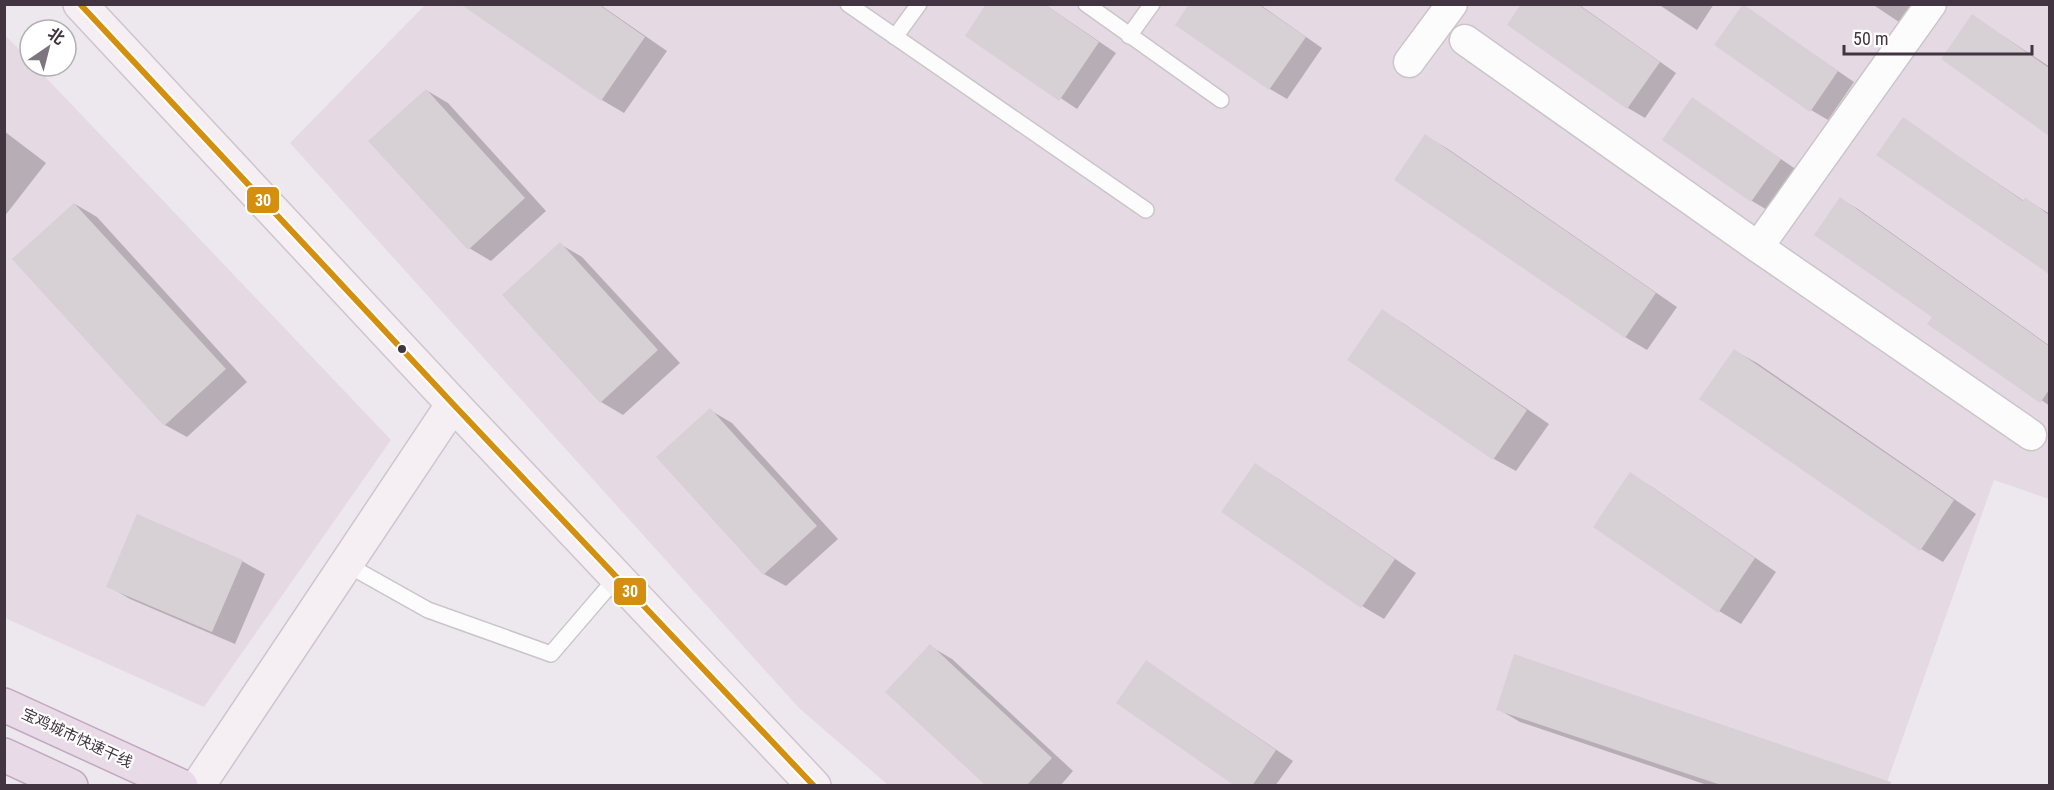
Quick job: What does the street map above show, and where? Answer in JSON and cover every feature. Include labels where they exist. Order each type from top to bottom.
[{"type":"highway","name":"宝鸡城市快速干线","points":[[4,705],[181,786]]},
{"type":"highway","points":[[4,755],[71,786]]},
{"type":"main road","points":[[92,9],[453,404],[814,786]]},
{"type":"main road","points":[[198,786],[453,404]]},
{"type":"street","points":[[1409,62],[1452,4]]},
{"type":"street","points":[[1758,247],[1931,4]]},
{"type":"street","points":[[1465,40],[1758,247],[2031,435]]},
{"type":"lane","points":[[848,4],[1146,210]]},
{"type":"lane","points":[[895,38],[919,4]]},
{"type":"lane","points":[[1086,4],[1221,100]]},
{"type":"lane","points":[[1129,36],[1152,4]]},
{"type":"lane","points":[[346,564],[428,610],[551,654],[617,577]]},
{"type":"shaded area","points":[[425,5],[2049,5],[2049,499],[1994,480],[1886,785],[888,785],[799,708],[290,143]]},
{"type":"shaded area","points":[[4,34],[18,49],[18,78],[46,78],[391,440],[204,707],[5,618]]},
{"type":"building","points":[[460,4],[598,4],[645,37],[601,101]]},
{"type":"building","points":[[986,4],[1044,4],[1099,42],[1059,101],[965,36]]},
{"type":"building","points":[[1189,4],[1258,4],[1306,37],[1269,90],[1175,25]]},
{"type":"building","points":[[1521,4],[1577,4],[1660,62],[1627,109],[1507,25]]},
{"type":"building","points":[[1743,4],[1838,71],[1810,112],[1714,45]]},
{"type":"building","points":[[1972,14],[2049,68],[2049,136],[1941,59]]},
{"type":"building","points":[[426,89],[525,198],[468,250],[368,141]]},
{"type":"building","points":[[1692,97],[1781,159],[1751,202],[1662,140]]},
{"type":"building","points":[[1903,117],[2023,201],[2025,197],[2049,215],[2049,274],[1876,155]]},
{"type":"building","points":[[1425,134],[1656,293],[1625,338],[1394,180]]},
{"type":"building","points":[[1840,197],[2049,346],[2049,390],[2040,403],[1927,324],[1932,317],[1814,235]]},
{"type":"building","points":[[74,203],[226,369],[164,426],[12,259]]},
{"type":"building","points":[[560,242],[658,350],[600,403],[502,295]]},
{"type":"building","points":[[1382,309],[1527,410],[1493,460],[1347,360]]},
{"type":"building","points":[[1734,349],[1954,500],[1920,551],[1699,399]]},
{"type":"building","points":[[710,408],[817,526],[763,575],[656,457]]},
{"type":"building","points":[[1255,463],[1395,559],[1361,608],[1221,512]]},
{"type":"building","points":[[1630,472],[1755,558],[1718,613],[1593,527]]},
{"type":"building","points":[[137,514],[243,560],[212,632],[106,587]]},
{"type":"building","points":[[930,644],[1052,758],[1026,786],[986,786],[885,692]]},
{"type":"building","points":[[1514,654],[1891,782],[1890,786],[1724,786],[1496,710]]},
{"type":"building","points":[[1146,660],[1276,750],[1252,786],[1235,786],[1116,703]]},
{"type":"transit line","name":"30","points":[[80,4],[814,786]]}]
